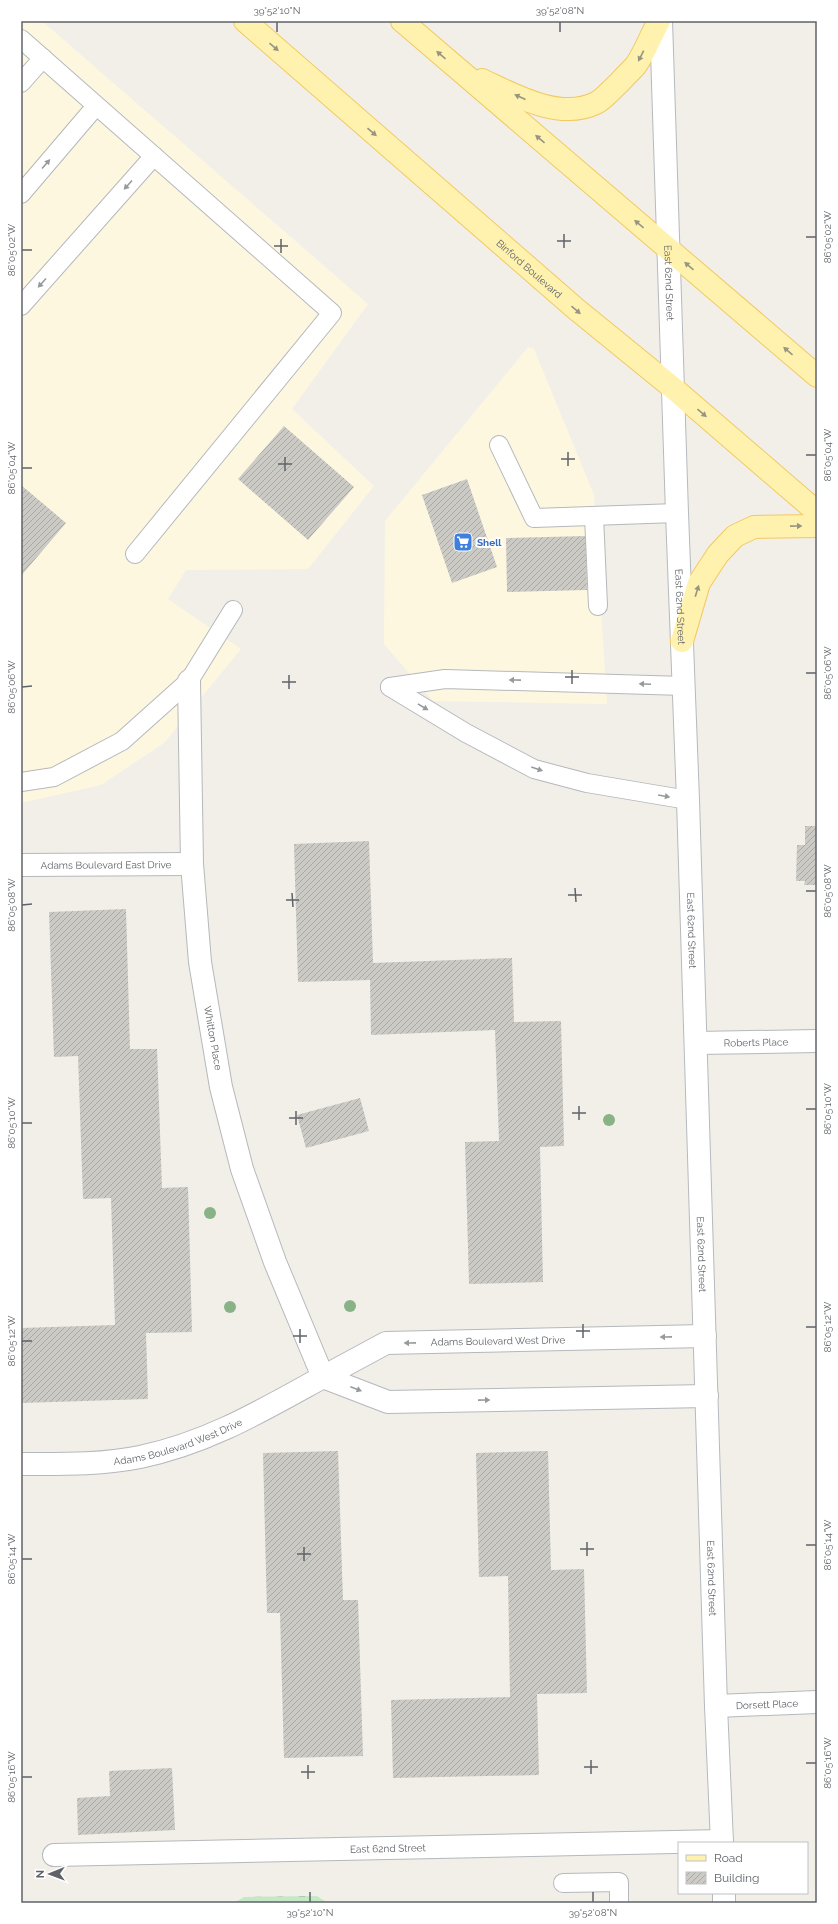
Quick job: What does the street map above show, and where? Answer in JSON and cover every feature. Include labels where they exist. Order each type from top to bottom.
[{"type":"main road","name":"Binford Boulevard","points":[[245,21],[567,302],[672,388],[817,512]]},
{"type":"main road","points":[[402,21],[817,376]]},
{"type":"main road","points":[[459,70],[530,102],[548,107],[579,107],[596,103],[612,90],[636,65],[660,21]]},
{"type":"main road","points":[[682,641],[699,583],[718,554],[735,536],[754,527],[817,526]]},
{"type":"street","name":"East 62nd Street","points":[[660,21],[688,800],[716,1706],[722,1842]]},
{"type":"street","name":"Whitton Place","points":[[188,681],[192,864],[200,962],[223,1094],[242,1169],[275,1262],[324,1377]]},
{"type":"street","name":"Adams Boulevard East Drive","points":[[21,865],[192,864]]},
{"type":"street","name":"Roberts Place","points":[[696,1043],[817,1041]]},
{"type":"street","name":"Adams Boulevard West Drive","points":[[21,1464],[109,1462],[139,1458],[168,1451],[210,1437],[386,1343],[705,1336]]},
{"type":"street","points":[[324,1377],[388,1402],[707,1396]]},
{"type":"street","name":"Dorsett Place","points":[[716,1706],[817,1702]]},
{"type":"street","name":"East 62nd Street","points":[[54,1856],[678,1843]]},
{"type":"lane","points":[[21,40],[332,313],[135,554]]},
{"type":"lane","points":[[21,83],[43,58]]},
{"type":"lane","points":[[21,194],[96,106]]},
{"type":"lane","points":[[21,306],[154,156]]},
{"type":"lane","points":[[499,445],[534,518],[677,513]]},
{"type":"lane","points":[[594,516],[598,606]]},
{"type":"lane","points":[[21,782],[54,777],[122,741],[188,681],[233,610]]},
{"type":"lane","points":[[684,686],[445,679],[390,687],[466,733],[534,769],[587,783],[688,800]]},
{"type":"lane","points":[[563,1883],[619,1882],[620,1903]]},
{"type":"shaded area","points":[[21,21],[42,21],[368,304],[292,409],[374,486],[308,569],[186,570],[168,599],[241,649],[164,743],[101,785],[21,803]]},
{"type":"shaded area","points":[[528,347],[534,349],[594,495],[607,704],[433,701],[384,644],[385,521]]},
{"type":"green space","points":[[317,1896],[328,1903],[234,1903],[244,1897]]},
{"type":"building","points":[[284,426],[354,487],[308,540],[238,479]]},
{"type":"building","name":"Shell","points":[[467,479],[497,567],[452,583],[422,495]]},
{"type":"building","points":[[21,485],[66,523],[21,576]]},
{"type":"building","name":"Shell","points":[[586,536],[587,590],[507,592],[506,538]]},
{"type":"building","points":[[805,826],[817,826],[817,885],[804,885],[805,881],[796,881],[797,845],[805,845]]},
{"type":"building","points":[[369,841],[373,963],[512,958],[514,1022],[561,1021],[564,1146],[540,1147],[543,1282],[469,1284],[465,1142],[499,1141],[495,1030],[371,1035],[370,980],[298,982],[294,844]]},
{"type":"building","points":[[126,909],[130,1049],[157,1049],[162,1188],[188,1187],[192,1332],[146,1333],[148,1399],[21,1403],[21,1328],[115,1325],[111,1198],[83,1199],[78,1056],[54,1057],[49,912]]},
{"type":"building","points":[[360,1098],[369,1131],[306,1148],[297,1115]]},
{"type":"building","points":[[338,1451],[343,1600],[358,1600],[363,1756],[284,1758],[280,1613],[267,1613],[263,1453]]},
{"type":"building","points":[[548,1451],[551,1570],[584,1569],[587,1693],[537,1694],[539,1775],[393,1778],[391,1700],[510,1697],[508,1576],[479,1577],[476,1453]]},
{"type":"building","points":[[172,1768],[175,1830],[78,1835],[77,1798],[110,1796],[109,1771]]},
{"type":"place","name":"Shell","points":[[463,542]]}]
